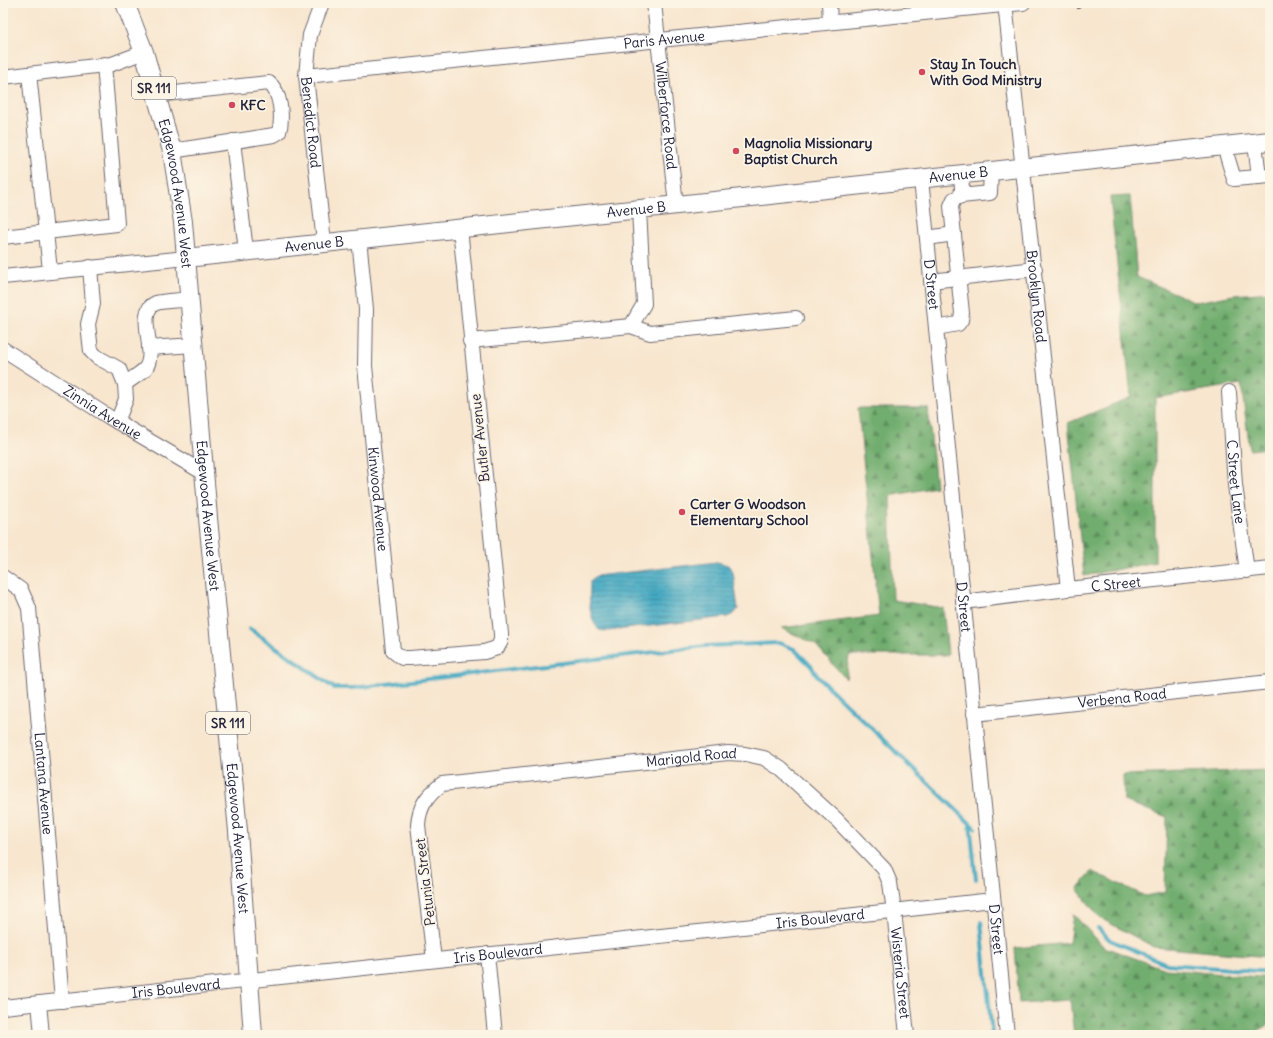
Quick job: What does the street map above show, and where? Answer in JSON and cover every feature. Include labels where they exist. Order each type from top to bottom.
[{"type":"main road","name":"Edgewood Avenue West","points":[[125,3],[144,52],[172,151],[183,222],[204,474],[238,831],[253,1035]]},
{"type":"main road","name":"Avenue B","points":[[186,258],[1262,142]]},
{"type":"street","name":"Benedict Road","points":[[322,3],[310,35],[306,76],[324,243]]},
{"type":"street","name":"Wilberforce Road","points":[[654,3],[676,205]]},
{"type":"street","points":[[828,3],[830,22]]},
{"type":"street","name":"Paris Avenue","points":[[306,76],[1022,3]]},
{"type":"street","name":"Brooklyn Road","points":[[1005,4],[1020,155],[1024,168],[1068,589]]},
{"type":"street","points":[[3,77],[112,64],[144,52]]},
{"type":"street","points":[[3,237],[117,224],[104,64]]},
{"type":"street","points":[[29,74],[50,272]]},
{"type":"street","points":[[156,95],[269,83],[277,91],[281,124],[279,132],[274,135],[172,151]]},
{"type":"street","points":[[233,141],[246,251]]},
{"type":"street","points":[[1224,146],[1234,179],[1264,176],[1262,142]]},
{"type":"street","points":[[936,328],[958,324],[961,320],[951,206],[954,199],[961,196],[990,193],[991,172]]},
{"type":"street","points":[[961,175],[961,196]]},
{"type":"street","name":"D Street","points":[[921,179],[1007,1035]]},
{"type":"street","points":[[631,326],[644,304],[639,209]]},
{"type":"street","name":"Butler Avenue","points":[[460,228],[470,342],[501,634],[501,642],[497,648]]},
{"type":"street","points":[[927,238],[954,234]]},
{"type":"street","name":"Kinwood Avenue","points":[[359,239],[366,309],[365,366],[391,644],[393,651],[402,658],[410,658],[484,652],[497,648]]},
{"type":"street","name":"Avenue B","points":[[3,276],[186,258]]},
{"type":"street","points":[[90,268],[93,304],[88,324],[91,351],[97,357],[119,369],[125,384],[126,399],[118,422]]},
{"type":"street","points":[[931,282],[1034,270]]},
{"type":"street","points":[[125,384],[145,368],[150,356],[146,314],[149,307],[156,303],[190,299]]},
{"type":"street","points":[[470,342],[631,326],[650,332],[796,318]]},
{"type":"street","points":[[149,348],[194,344]]},
{"type":"street","name":"Zinnia Avenue","points":[[3,349],[118,422],[204,474]]},
{"type":"street","name":"C Street Lane","points":[[1229,392],[1235,485],[1247,571]]},
{"type":"street","name":"C Street","points":[[963,602],[1068,589],[1270,568]]},
{"type":"street","name":"Lantana Avenue","points":[[3,577],[21,590],[26,598],[28,608],[62,1000]]},
{"type":"street","name":"Verbena Road","points":[[974,714],[1270,682]]},
{"type":"street","name":"Marigold Road","points":[[422,805],[429,794],[442,784],[720,754],[745,754],[764,758],[781,769],[837,820],[876,859],[884,869],[890,883],[894,911]]},
{"type":"street","name":"Petunia Street","points":[[422,805],[418,825],[434,960]]},
{"type":"street","name":"Iris Boulevard","points":[[3,1007],[993,900]]},
{"type":"street","name":"Wisteria Street","points":[[894,911],[907,1035]]},
{"type":"street","points":[[487,954],[495,1035]]},
{"type":"street","points":[[39,1003],[42,1035]]},
{"type":"path","points":[[1077,8],[1081,7]]},
{"type":"green space","points":[[1130,196],[1137,277],[1196,302],[1234,295],[1270,292],[1270,448],[1250,450],[1241,384],[1155,398],[1155,562],[1084,576],[1068,423],[1131,397],[1110,197]]},
{"type":"green space","points":[[858,408],[928,408],[936,487],[890,496],[893,600],[943,608],[948,655],[849,655],[846,679],[815,644],[781,628],[879,616]]},
{"type":"green space","points":[[1270,770],[1270,957],[1154,947],[1100,918],[1077,889],[1092,871],[1145,896],[1165,892],[1167,817],[1124,801],[1123,775]]},
{"type":"green space","points":[[1073,914],[1104,947],[1165,969],[1270,978],[1270,1024],[1250,1035],[1074,1035],[1070,1000],[1019,1003],[1015,948],[1069,943]]},
{"type":"water","points":[[717,562],[728,565],[733,572],[738,609],[734,614],[727,617],[607,631],[599,630],[595,624],[590,607],[590,581],[596,576]]},
{"type":"waterway","points":[[250,629],[334,688],[353,688],[705,646],[779,643],[794,649],[811,666],[818,677],[975,828]]},
{"type":"waterway","points":[[970,823],[976,879]]},
{"type":"waterway","points":[[981,922],[992,1035]]},
{"type":"waterway","points":[[1098,928],[1110,940],[1167,964],[1270,972]]},
{"type":"place","name":"Stay In Touch With God Ministry","points":[[922,72]]},
{"type":"place","name":"KFC","points":[[232,105]]},
{"type":"place","name":"Magnolia Missionary Baptist Church","points":[[736,151]]},
{"type":"place","name":"Carter G Woodson Elementary School","points":[[682,512]]}]
